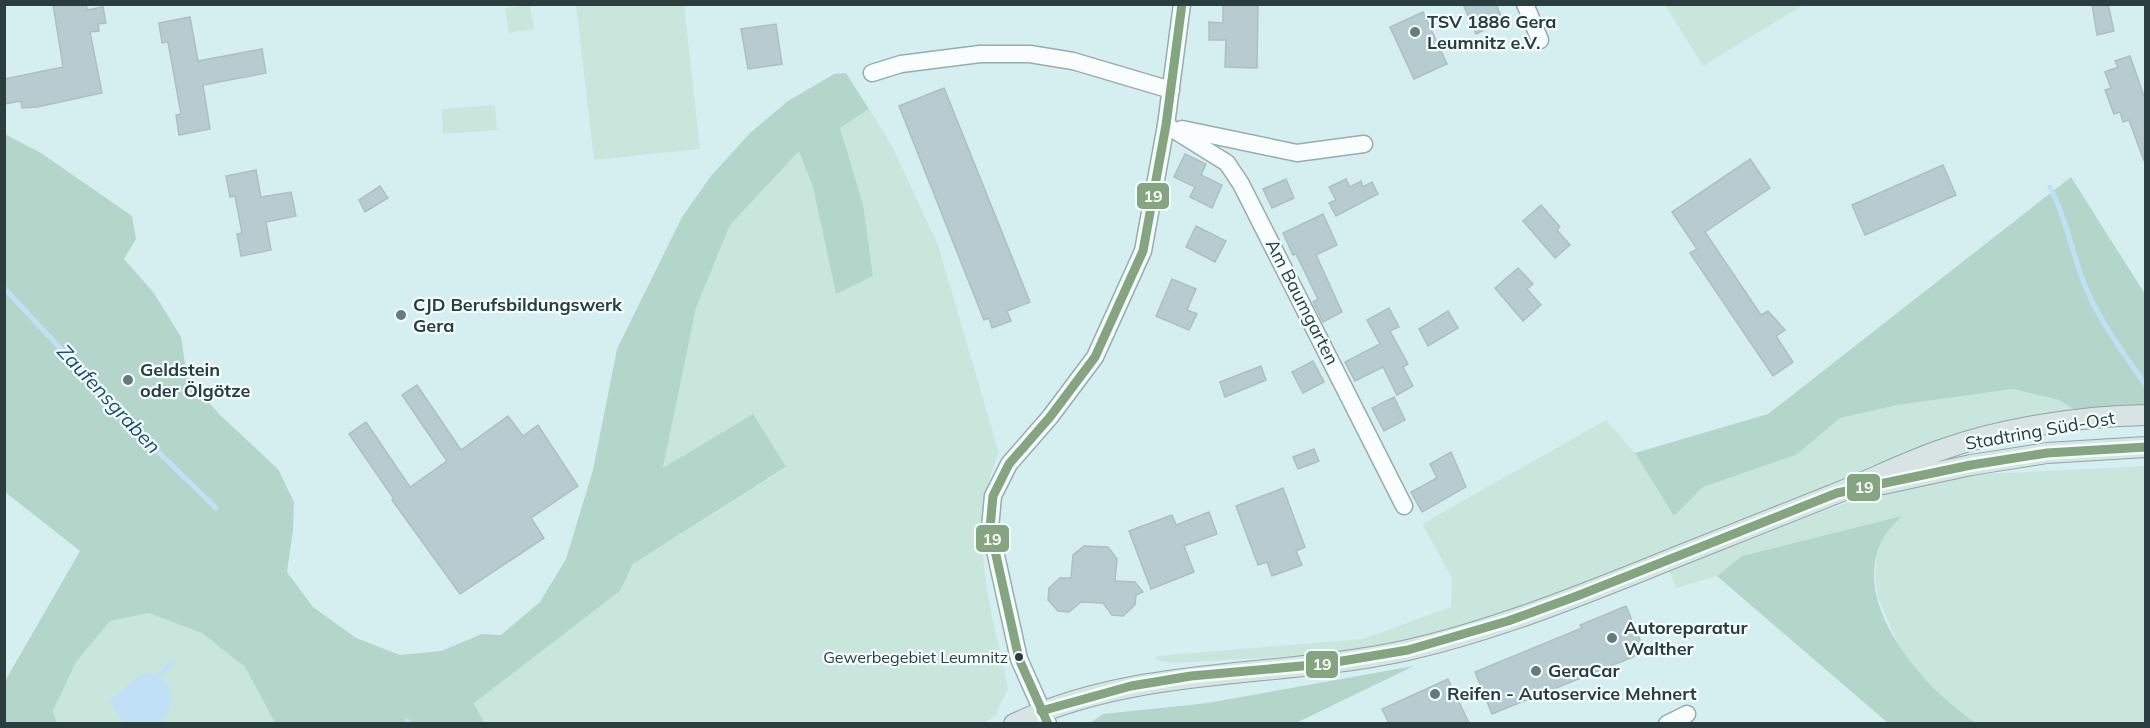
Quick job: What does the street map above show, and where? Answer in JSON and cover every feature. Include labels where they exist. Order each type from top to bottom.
[{"type":"main road","name":"Stadtring Süd-Ost","points":[[1014,723],[1045,717],[1131,686],[1191,676],[1324,664],[1408,650],[1508,621],[1577,596],[1836,494],[1943,449],[2076,421],[2145,415]]},
{"type":"main road","name":"Stadtring Süd-Ost","points":[[1836,494],[1971,465],[2048,453],[2145,447]]},
{"type":"street","points":[[1045,717],[1019,658],[990,528],[993,496],[1009,464],[1050,417],[1095,357],[1143,250],[1166,125],[1182,4]]},
{"type":"street","points":[[1525,4],[1540,40]]},
{"type":"street","points":[[872,73],[901,64],[957,57],[1030,54],[1073,62],[1171,90]]},
{"type":"street","points":[[1166,125],[1247,145],[1297,153],[1364,144]]},
{"type":"street","name":"Am Baumgarten","points":[[1166,125],[1227,163],[1241,184],[1404,506]]},
{"type":"street","points":[[1667,723],[1688,714]]},
{"type":"green space","points":[[530,5],[534,29],[509,33],[505,8]]},
{"type":"green space","points":[[576,5],[684,5],[700,149],[594,160]]},
{"type":"green space","points":[[1665,5],[1803,5],[1703,66]]},
{"type":"green space","points":[[846,73],[869,109],[840,128],[863,204],[873,276],[836,294],[813,187],[799,151],[730,225],[696,308],[663,468],[753,414],[786,467],[633,564],[620,591],[474,703],[484,723],[275,723],[245,667],[202,633],[149,613],[110,621],[76,662],[53,711],[57,723],[5,723],[5,681],[80,551],[5,492],[5,134],[41,153],[132,216],[136,239],[124,259],[154,293],[181,337],[187,377],[219,414],[278,469],[294,502],[287,572],[313,607],[356,638],[400,655],[441,651],[482,634],[501,635],[540,602],[566,559],[593,470],[617,349],[682,217],[711,176],[750,133],[788,101],[834,74]]},
{"type":"green space","points":[[495,105],[497,130],[443,134],[442,109]]},
{"type":"green space","points":[[869,109],[893,148],[938,245],[999,453],[989,481],[983,510],[982,540],[989,600],[1008,688],[997,715],[982,724],[484,724],[474,703],[620,591],[633,564],[786,468],[663,469],[696,308],[730,225],[799,150],[813,187],[836,294],[863,204],[840,128]]},
{"type":"green space","points":[[2071,177],[2145,294],[2145,405],[2075,410],[2059,400],[2013,389],[1898,405],[1840,418],[1796,455],[1703,487],[1674,516],[1635,453],[1768,414]]},
{"type":"green space","points":[[2013,389],[2059,400],[2075,410],[1551,599],[1446,633],[1371,649],[1264,658],[1172,663],[1157,660],[1155,656],[1363,639],[1451,607],[1452,578],[1422,524],[1606,420],[1635,453],[1674,515],[1703,487],[1796,455],[1839,418],[1898,405]]},
{"type":"green space","points":[[2145,466],[2145,723],[1976,723],[1953,708],[1914,667],[1897,642],[1878,597],[1875,574],[1877,554],[1884,535],[1901,517],[1742,556],[1717,576],[1676,588],[1669,570],[1761,532],[1865,497],[1967,475]]},
{"type":"green space","points":[[1902,516],[1884,537],[1875,563],[1875,589],[1883,616],[1897,642],[1915,667],[1935,689],[1976,723],[1888,723],[1717,576],[1742,556]]},
{"type":"green space","points":[[149,613],[190,619],[205,635],[245,667],[275,723],[57,723],[53,711],[76,662],[110,621]]},
{"type":"green space","points":[[1414,666],[1296,723],[1090,723],[1103,714],[1208,703]]},
{"type":"water","points":[[147,672],[164,681],[171,692],[167,715],[163,723],[125,723],[109,701],[136,678]]},
{"type":"building","points":[[53,4],[86,4],[87,10],[103,7],[106,23],[98,24],[99,31],[90,32],[102,93],[37,107],[22,108],[21,101],[4,104],[4,79],[63,67]]},
{"type":"building","points":[[1223,4],[1258,4],[1257,68],[1225,67],[1226,40],[1209,40],[1209,22],[1223,23]]},
{"type":"building","points":[[1463,4],[1496,4],[1503,21],[1476,34]]},
{"type":"building","points":[[2092,4],[2108,4],[2114,31],[2097,35]]},
{"type":"building","points":[[1423,12],[1447,64],[1414,79],[1390,27]]},
{"type":"building","points":[[190,17],[198,61],[262,49],[266,73],[203,85],[210,129],[179,135],[176,115],[181,114],[168,42],[162,43],[159,23]]},
{"type":"building","points":[[776,24],[782,64],[748,69],[741,29]]},
{"type":"building","points":[[2130,56],[2145,99],[2144,161],[2129,120],[2123,122],[2120,112],[2114,114],[2105,90],[2111,88],[2105,72],[2118,67],[2115,61]]},
{"type":"building","points":[[944,88],[1030,302],[1007,311],[1011,321],[992,328],[989,318],[984,320],[899,106]]},
{"type":"building","points":[[1185,154],[1206,164],[1201,175],[1222,185],[1212,208],[1190,197],[1195,187],[1174,177]]},
{"type":"building","points":[[1750,159],[1770,188],[1705,232],[1761,315],[1768,311],[1785,330],[1776,336],[1793,362],[1773,376],[1690,253],[1697,249],[1672,212]]},
{"type":"building","points":[[1943,165],[1956,195],[1865,235],[1852,205]]},
{"type":"building","points":[[256,170],[261,197],[291,192],[296,216],[266,222],[271,250],[241,256],[237,234],[242,233],[235,196],[230,197],[226,176]]},
{"type":"building","points":[[1286,179],[1294,198],[1272,208],[1263,189]]},
{"type":"building","points":[[1346,179],[1350,187],[1361,181],[1363,187],[1372,182],[1378,194],[1336,216],[1329,203],[1336,200],[1329,187]]},
{"type":"building","points":[[380,186],[388,198],[365,212],[359,200]]},
{"type":"building","points":[[1541,205],[1560,227],[1557,230],[1570,245],[1555,258],[1523,221]]},
{"type":"building","points":[[1323,214],[1337,245],[1316,255],[1342,312],[1323,322],[1313,302],[1318,299],[1283,233]]},
{"type":"building","points":[[1196,226],[1226,241],[1215,262],[1186,247]]},
{"type":"building","points":[[1518,268],[1533,284],[1527,289],[1541,305],[1523,321],[1495,288]]},
{"type":"building","points":[[1172,279],[1196,289],[1187,310],[1197,314],[1189,330],[1156,316]]},
{"type":"building","points":[[1389,308],[1399,327],[1390,331],[1408,364],[1403,367],[1413,386],[1397,395],[1383,367],[1355,381],[1345,362],[1380,344],[1367,320]]},
{"type":"building","points":[[1448,311],[1458,328],[1428,346],[1419,329]]},
{"type":"building","points":[[1313,361],[1324,382],[1303,393],[1292,372]]},
{"type":"building","points":[[1261,366],[1266,380],[1225,397],[1220,382]]},
{"type":"building","points":[[417,385],[461,450],[508,416],[523,436],[538,425],[578,486],[531,518],[544,538],[460,594],[392,500],[394,499],[349,434],[366,422],[410,487],[447,461],[402,395]]},
{"type":"building","points":[[1394,397],[1405,420],[1384,431],[1372,408]]},
{"type":"building","points":[[1314,449],[1319,461],[1298,469],[1293,457]]},
{"type":"building","points":[[1451,452],[1466,487],[1422,512],[1411,492],[1437,478],[1430,464]]},
{"type":"building","points":[[1283,488],[1305,547],[1296,551],[1302,565],[1272,576],[1267,562],[1258,565],[1236,506]]},
{"type":"building","points":[[1209,512],[1217,534],[1184,546],[1194,572],[1151,589],[1129,531],[1172,515],[1176,525]]},
{"type":"building","points":[[1084,546],[1108,547],[1117,559],[1115,581],[1135,582],[1143,592],[1136,595],[1135,605],[1123,616],[1112,615],[1103,603],[1081,602],[1069,612],[1058,611],[1048,600],[1049,588],[1060,578],[1071,578],[1073,555]]},
{"type":"building","name":"GeraCar","points":[[1626,606],[1645,652],[1492,714],[1475,672],[1582,628],[1580,625]]},
{"type":"building","name":"Reifen - Autoservice Mehnert","points":[[1448,679],[1469,723],[1389,723],[1382,709]]},
{"type":"waterway","points":[[2050,187],[2095,307],[2146,386]]},
{"type":"waterway","name":"Zaufensgraben","points":[[4,288],[146,440],[216,508]]},
{"type":"waterway","points":[[158,676],[173,662]]},
{"type":"waterway","name":"Zaufensgraben","points":[[407,721],[410,724]]},
{"type":"transit line","name":"19","points":[[1048,724],[1019,659],[990,528],[993,496],[1009,464],[1050,417],[1095,357],[1143,251],[1166,125],[1182,4]]},
{"type":"transit line","name":"19","points":[[1041,711],[1131,686],[1191,676],[1324,664],[1408,650],[1508,621],[1577,596],[1837,493],[1971,465],[2047,453],[2146,447]]},
{"type":"place","name":"TSV 1886 Gera Leumnitz e.V.","points":[[1415,32]]},
{"type":"place","name":"CJD Berufsbildungswerk Gera","points":[[401,315]]},
{"type":"place","name":"Geldstein oder Ölgötze","points":[[128,380]]},
{"type":"place","name":"Autoreparatur Walther","points":[[1612,638]]},
{"type":"place","name":"Gewerbegebiet Leumnitz","points":[[1019,657]]},
{"type":"place","name":"GeraCar","points":[[1536,671]]},
{"type":"place","name":"Reifen - Autoservice Mehnert","points":[[1435,694]]}]
